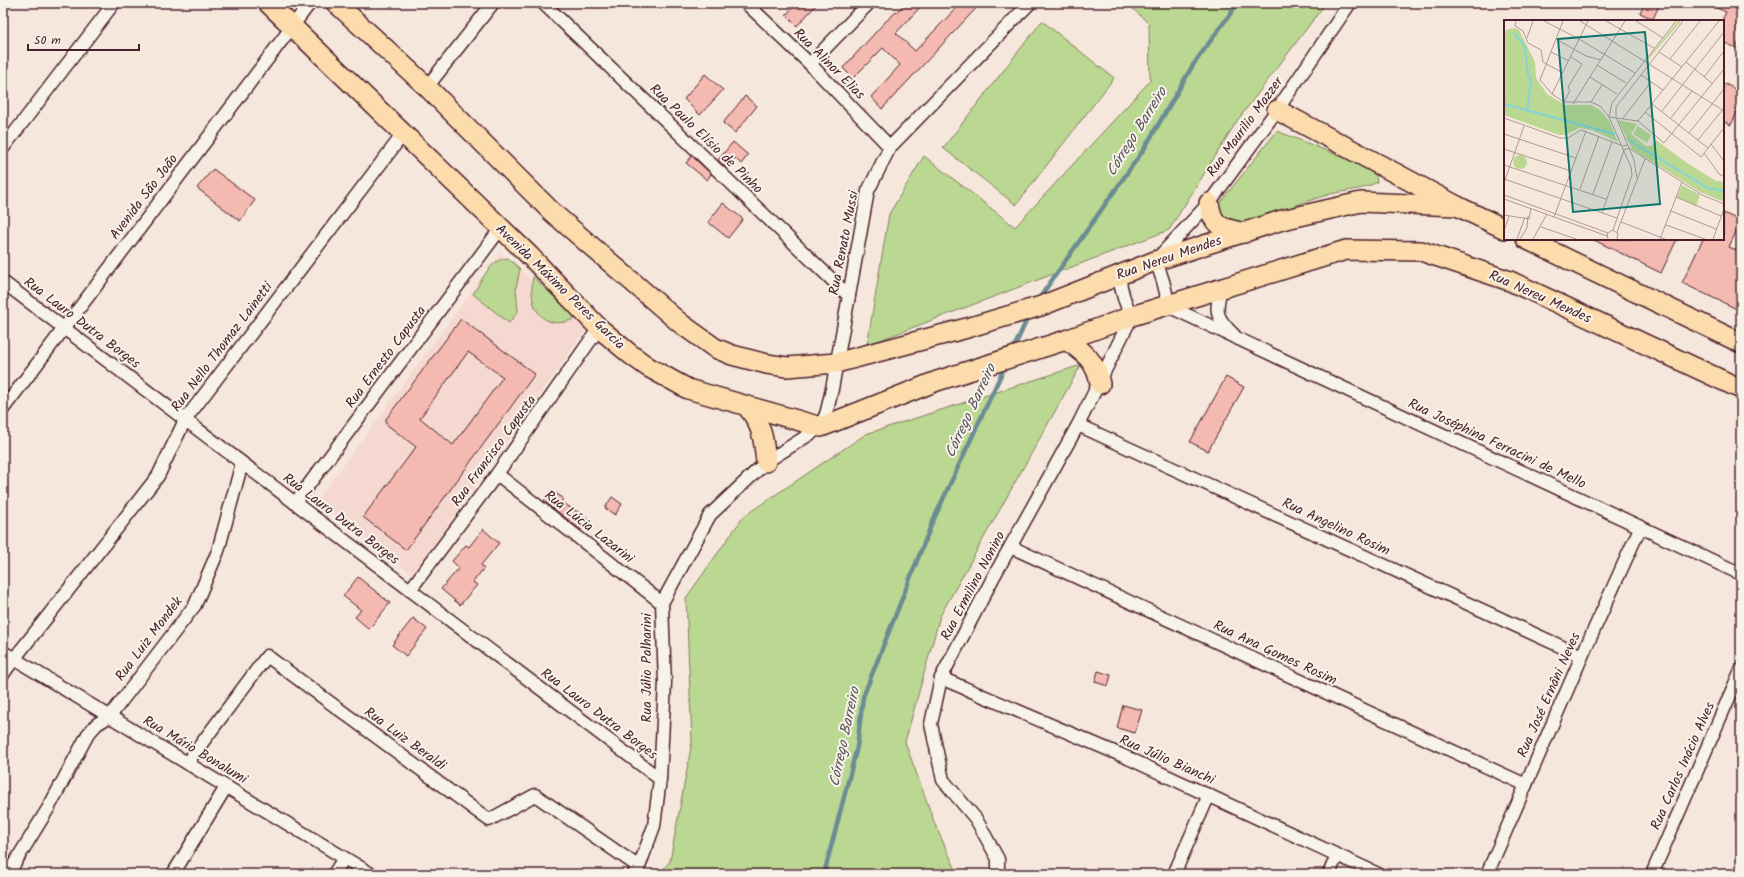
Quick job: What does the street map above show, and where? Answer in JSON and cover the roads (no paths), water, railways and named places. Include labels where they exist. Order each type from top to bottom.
[{"type":"main road","name":"Avenida Máximo Peres Garcia","points":[[268,3],[501,228],[599,328],[630,354],[667,379],[688,389],[748,408],[821,427]]},
{"type":"main road","points":[[336,3],[427,87],[553,213],[680,323],[704,341],[732,354],[767,364],[787,367],[836,363]]},
{"type":"main road","points":[[1277,110],[1457,206]]},
{"type":"main road","name":"Rua Nereu Mendes","points":[[836,363],[967,328],[1041,306],[1156,261],[1282,220],[1361,202],[1457,206],[1504,229]]},
{"type":"main road","points":[[1209,203],[1212,218],[1222,227],[1244,233]]},
{"type":"main road","points":[[1528,240],[1741,343]]},
{"type":"main road","name":"Rua Nereu Mendes","points":[[1168,306],[1221,288],[1346,250],[1422,251],[1510,281],[1741,390]]},
{"type":"main road","points":[[821,427],[937,381],[1066,340],[1132,316],[1168,306]]},
{"type":"main road","points":[[1066,340],[1088,356],[1094,364],[1100,384]]},
{"type":"main road","points":[[748,408],[760,425],[764,442],[766,462]]},
{"type":"street","points":[[3,148],[114,3]]},
{"type":"street","name":"Avenida São João","points":[[3,409],[310,3]]},
{"type":"street","points":[[427,87],[493,3]]},
{"type":"street","name":"Rua Paulo Elísio de Pinho","points":[[543,3],[849,296]]},
{"type":"street","name":"Rua Alinor Elias","points":[[746,3],[810,64],[890,147]]},
{"type":"street","points":[[810,64],[868,3]]},
{"type":"street","name":"Rua Renato Mussi","points":[[821,427],[828,411],[868,191],[890,147],[1030,3]]},
{"type":"street","name":"Rua Maurilio Mazzer","points":[[1156,261],[1209,203],[1277,110],[1350,3]]},
{"type":"street","name":"Rua Nello Thomaz Lainetti","points":[[3,674],[8,656],[158,476],[185,420],[404,133]]},
{"type":"street","name":"Rua Ernesto Capusta","points":[[295,503],[501,228]]},
{"type":"street","points":[[1156,261],[1162,274],[1166,289],[1168,306]]},
{"type":"street","points":[[1119,276],[1123,298],[1132,316]]},
{"type":"street","name":"Rua Lauro Dutra Borges","points":[[3,282],[660,779]]},
{"type":"street","name":"Rua Joséphina Ferracini de Mello","points":[[1221,288],[1216,309],[1224,325],[1240,341]]},
{"type":"street","name":"Rua Joséphina Ferracini de Mello","points":[[1168,306],[1741,574]]},
{"type":"street","name":"Rua Ermilino Nonino","points":[[998,874],[998,859],[976,819],[943,780],[931,724],[941,678],[994,576],[1100,384],[1132,316]]},
{"type":"street","name":"Rua Francisco Capusta","points":[[410,590],[498,474],[599,328]]},
{"type":"street","name":"Rua Angelino Rosim","points":[[1078,425],[1582,656]]},
{"type":"street","name":"Rua Júlio Palharini","points":[[636,870],[654,826],[660,779],[665,683],[662,603],[710,515],[766,462],[821,427]]},
{"type":"street","name":"Rua Luiz Mondek","points":[[8,874],[49,807],[88,734],[97,724],[110,716],[195,605],[218,551],[242,463]]},
{"type":"street","name":"Rua Lúcia Lazarini","points":[[498,474],[662,603]]},
{"type":"street","name":"Rua José Ernâni Neves","points":[[1487,874],[1582,656],[1640,528]]},
{"type":"street","name":"Rua Ana Gomes Rosim","points":[[1011,547],[1526,785]]},
{"type":"street","name":"Rua Mário Bonalumi","points":[[8,656],[371,874]]},
{"type":"street","name":"Rua Luiz Beraldi","points":[[187,763],[267,656],[489,820],[535,795],[636,870]]},
{"type":"street","name":"Rua Carlos Inácio Alves","points":[[1652,874],[1741,670]]},
{"type":"street","name":"Rua Júlio Bianchi","points":[[941,678],[1128,758],[1378,874]]},
{"type":"street","points":[[173,874],[226,787]]},
{"type":"street","points":[[1174,874],[1209,795]]},
{"type":"street","points":[[1329,874],[1337,855]]},
{"type":"street","points":[[334,874],[344,858]]},
{"type":"waterway","name":"Córrego Barreiro","points":[[1038,300],[1144,149],[1193,65],[1238,3]]},
{"type":"waterway","name":"Córrego Barreiro","points":[[1012,352],[1029,315]]},
{"type":"waterway","name":"Córrego Barreiro","points":[[824,874],[857,747],[863,697],[932,523],[1005,366]]}]
